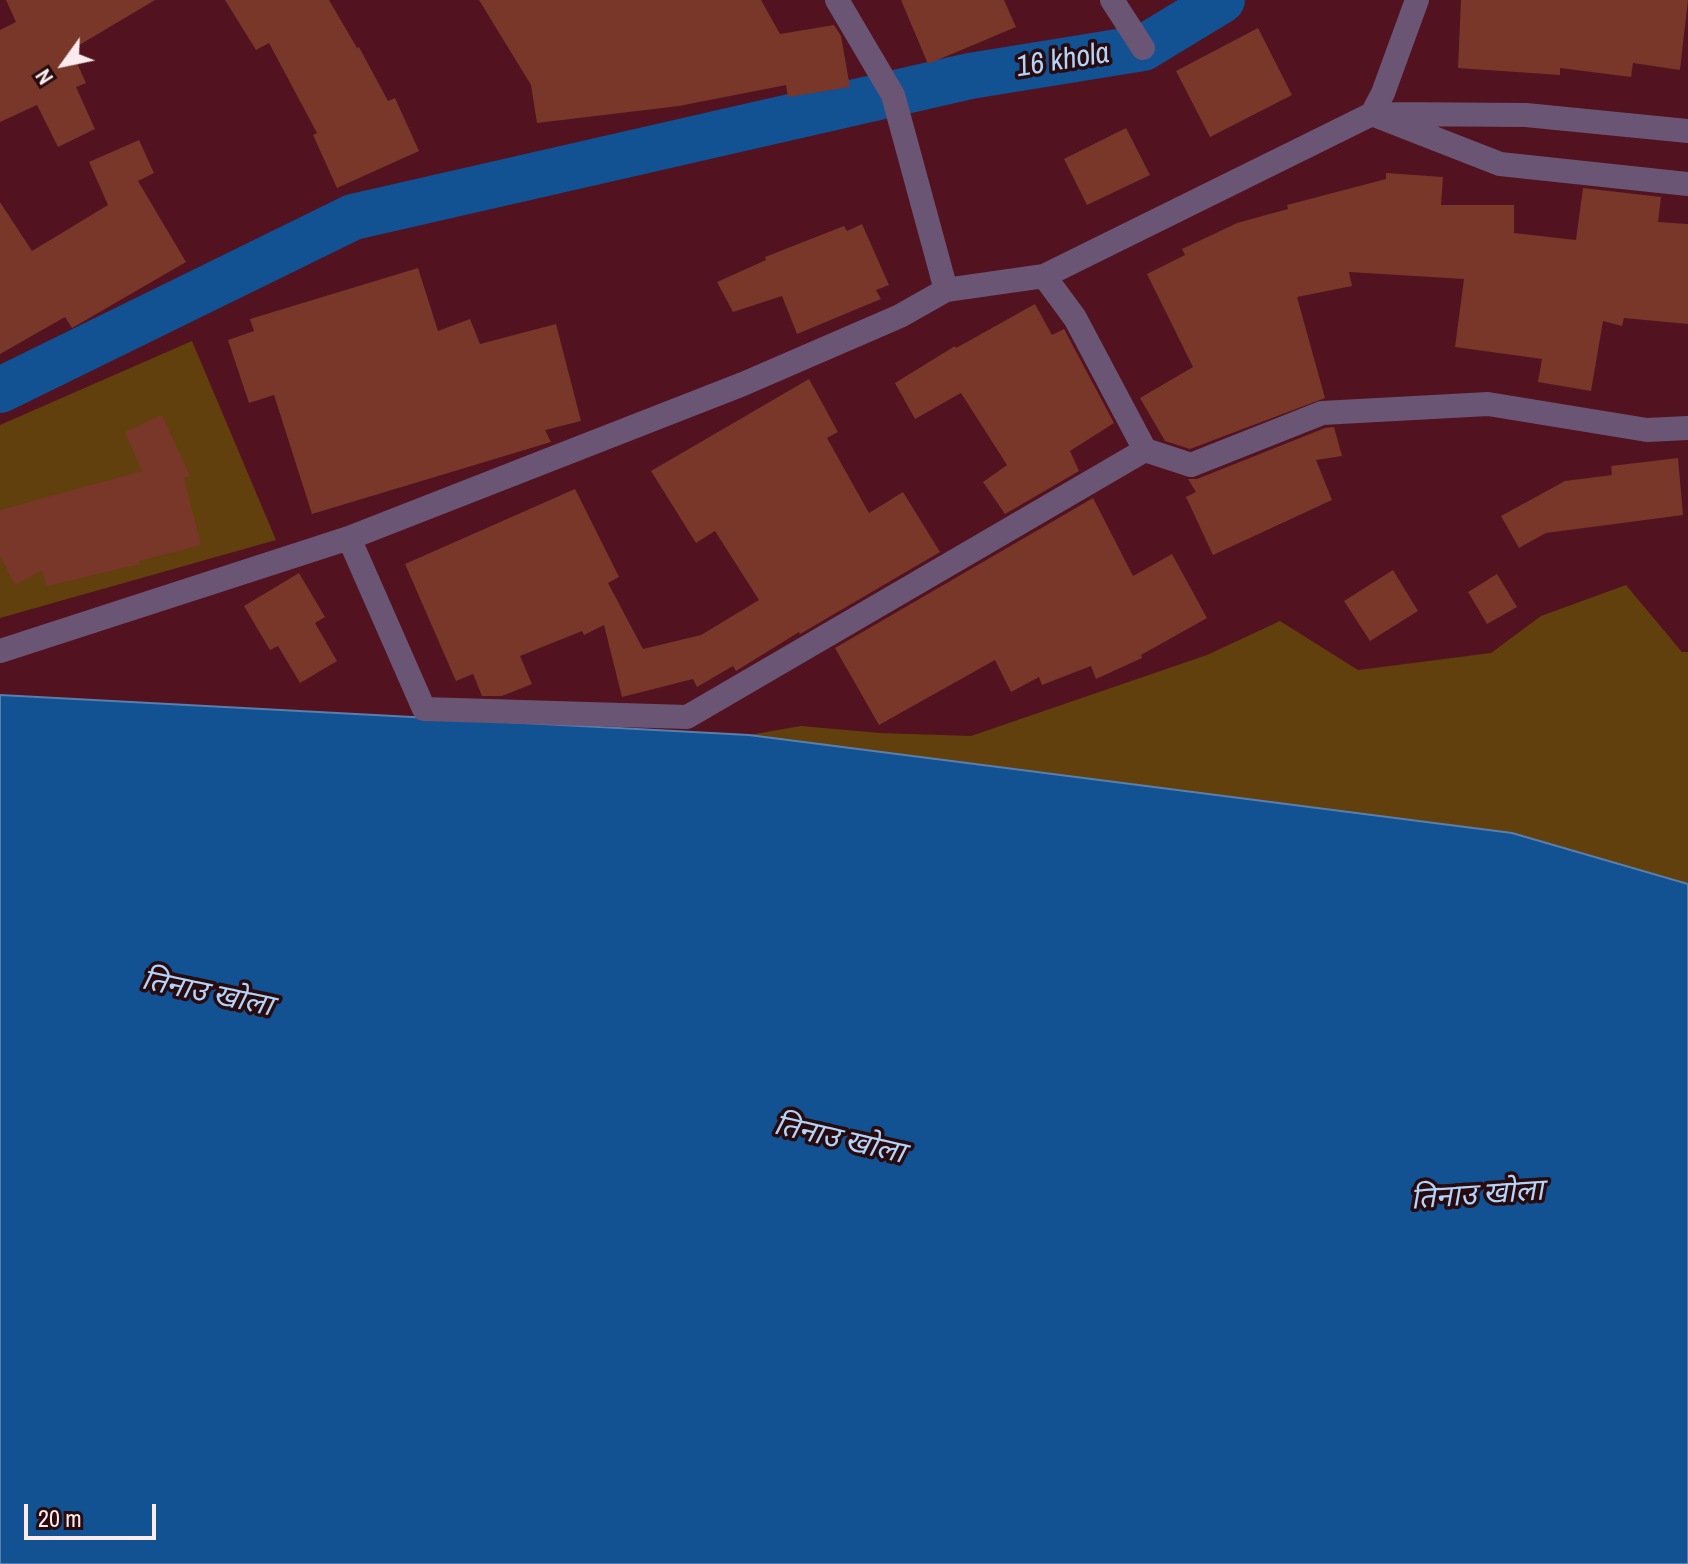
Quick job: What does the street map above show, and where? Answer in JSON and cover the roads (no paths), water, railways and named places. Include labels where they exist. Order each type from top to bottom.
[{"type":"street","points":[[837,0],[893,95],[946,290]]},
{"type":"street","points":[[1112,0],[1143,48]]},
{"type":"street","points":[[1372,114],[1383,93],[1417,0]]},
{"type":"street","points":[[1372,114],[1500,164],[1688,184]]},
{"type":"street","points":[[0,651],[349,538],[743,384],[900,316],[946,290],[1044,276],[1372,114],[1526,115],[1688,131]]},
{"type":"street","points":[[1044,276],[1075,318],[1145,450],[1191,465],[1322,413],[1488,404],[1647,430],[1688,428]]},
{"type":"street","points":[[349,538],[424,709],[687,717],[1145,450]]},
{"type":"water","name":"तिनाउ खोला","points":[[0,695],[749,735],[1512,833],[1688,884],[1688,1564],[0,1564]]},
{"type":"waterway","name":"16 khola","points":[[0,390],[353,217],[970,76],[1143,48],[1222,0]]}]
